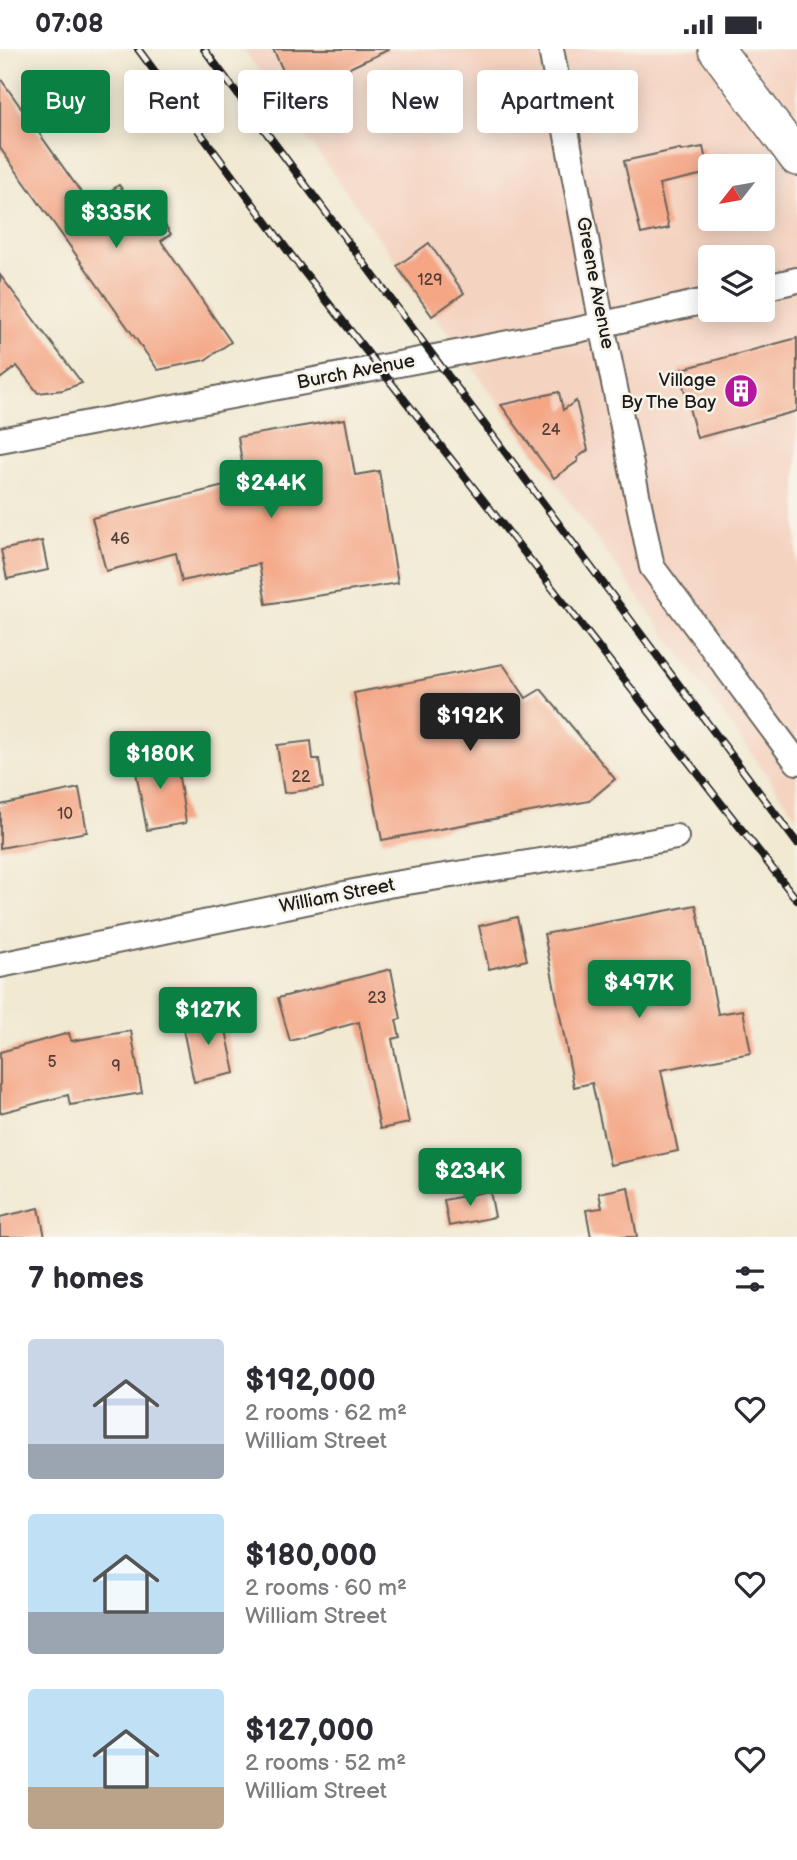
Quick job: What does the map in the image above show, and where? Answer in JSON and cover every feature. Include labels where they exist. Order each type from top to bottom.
[{"type":"main road","points":[[716,49],[797,158]]},
{"type":"street","name":"Greene Avenue","points":[[551,49],[602,324],[652,567],[797,762]]},
{"type":"street","points":[[775,285],[797,280]]},
{"type":"street","name":"Burch Avenue","points":[[0,440],[602,324],[698,303]]},
{"type":"street","name":"William Street","points":[[0,965],[388,885],[676,837]]},
{"type":"shaded area","points":[[243,49],[797,49],[797,817],[304,133],[353,133],[353,70],[258,70]]},
{"type":"building","points":[[273,49],[390,49],[345,70],[283,70]]},
{"type":"building","points":[[0,78],[21,108],[21,133],[39,133],[90,205],[119,185],[135,207],[147,199],[171,234],[161,241],[231,342],[205,360],[158,370],[0,148]]},
{"type":"building","points":[[703,147],[705,154],[698,154],[698,175],[659,184],[669,228],[641,234],[624,161],[680,149]]},
{"type":"building","points":[[429,243],[464,293],[432,316],[397,266]]},
{"type":"building","points":[[0,275],[82,383],[63,390],[38,393],[17,366],[0,379]]},
{"type":"building","name":"Village By The Bay","points":[[797,338],[797,411],[697,438],[679,370]]},
{"type":"building","points":[[559,392],[563,410],[576,401],[588,450],[577,458],[578,461],[554,478],[501,405]]},
{"type":"building","points":[[345,419],[355,475],[379,471],[398,583],[266,604],[259,564],[182,581],[176,553],[106,571],[92,518],[245,481],[238,437]]},
{"type":"building","points":[[42,541],[48,570],[7,579],[1,550]]},
{"type":"building","points":[[503,664],[526,698],[541,689],[615,779],[589,801],[382,840],[354,693]]},
{"type":"building","points":[[311,741],[313,759],[319,759],[323,788],[284,793],[277,745]]},
{"type":"building","points":[[164,752],[165,759],[176,757],[186,823],[147,830],[133,757]]},
{"type":"building","points":[[79,788],[87,832],[0,848],[0,805]]},
{"type":"building","points":[[696,905],[718,1014],[743,1010],[751,1053],[661,1070],[678,1151],[610,1165],[592,1083],[574,1087],[544,934]]},
{"type":"building","points":[[517,917],[527,960],[489,969],[479,926]]},
{"type":"building","points":[[391,969],[401,1019],[396,1020],[400,1037],[392,1039],[409,1123],[380,1129],[359,1022],[290,1041],[278,998]]},
{"type":"building","points":[[222,1011],[235,1073],[194,1082],[181,1020]]},
{"type":"building","points":[[131,1031],[142,1093],[70,1105],[68,1095],[0,1113],[0,1052],[69,1033],[71,1041]]},
{"type":"building","points":[[628,1187],[637,1237],[591,1237],[586,1210],[602,1208],[599,1193]]},
{"type":"building","points":[[490,1191],[495,1217],[449,1226],[444,1200]]},
{"type":"building","points":[[39,1208],[45,1237],[0,1237],[0,1217]]},
{"type":"railway","points":[[138,49],[294,259],[797,900]]},
{"type":"railway","points":[[204,49],[797,843]]},
{"type":"place","name":"Village By The Bay","points":[[741,391]]}]
